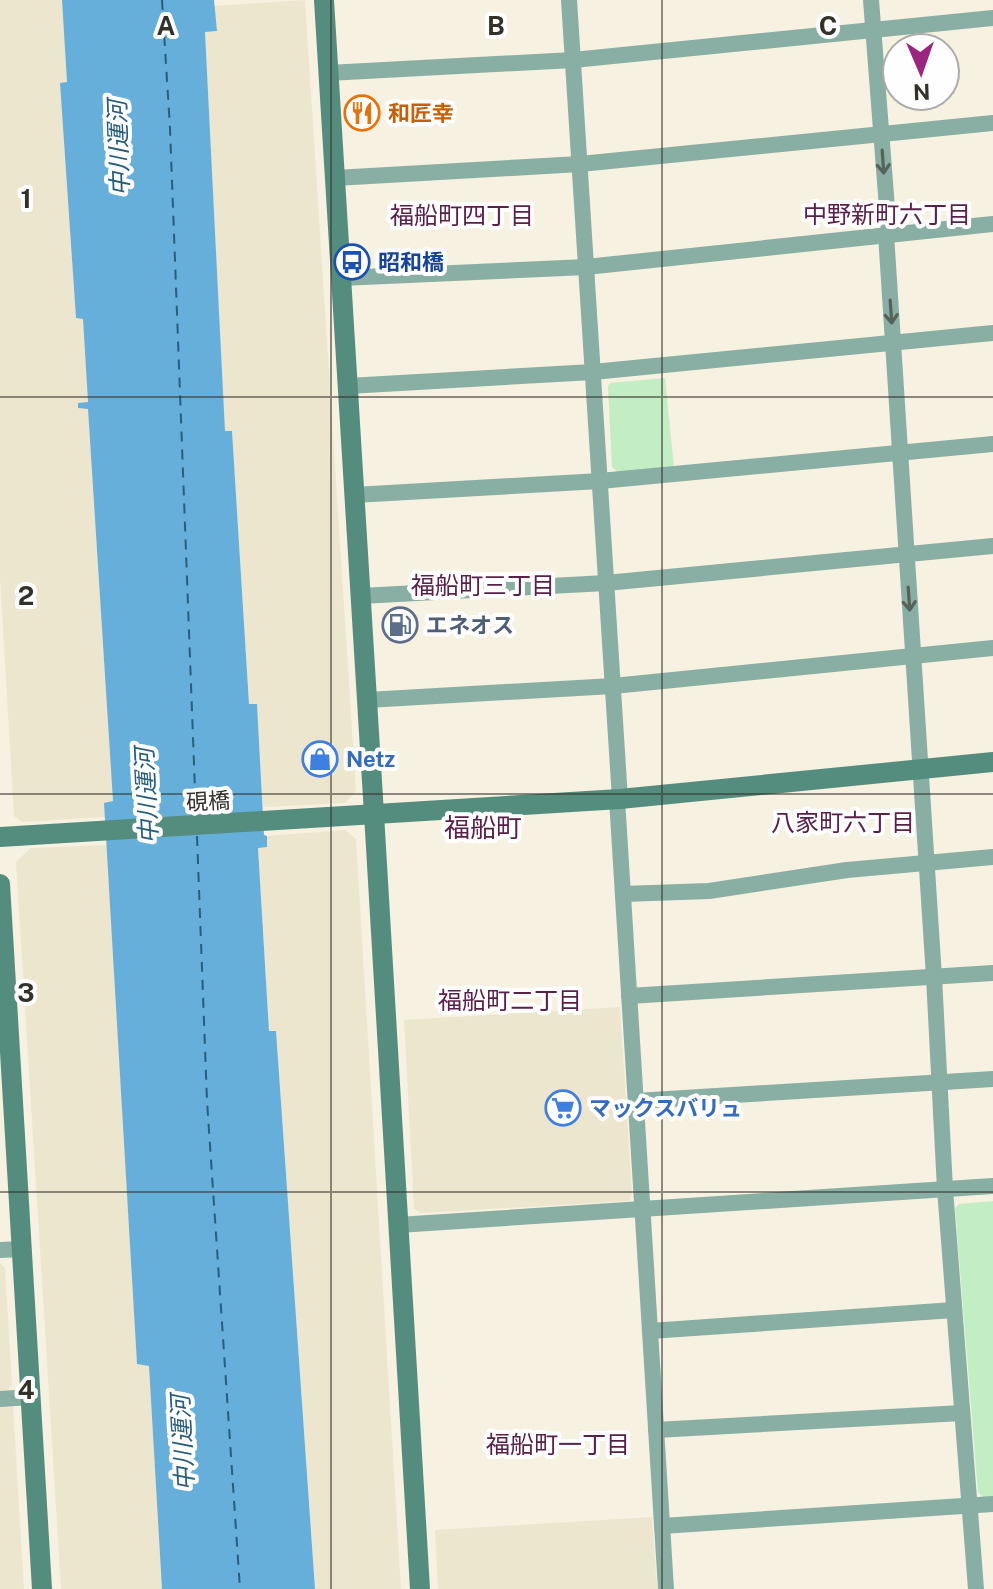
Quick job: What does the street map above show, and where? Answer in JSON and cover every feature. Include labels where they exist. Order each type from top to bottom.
[{"type":"street","points":[[324,0],[420,1589]]},
{"type":"street","points":[[569,0],[666,1589]]},
{"type":"street","points":[[871,0],[945,1189],[976,1589]]},
{"type":"street","points":[[328,73],[573,60],[993,18]]},
{"type":"street","points":[[335,178],[580,164],[993,123]]},
{"type":"street","points":[[341,278],[586,267],[993,224]]},
{"type":"street","points":[[348,386],[593,372],[993,333]]},
{"type":"street","points":[[354,495],[600,481],[993,444]]},
{"type":"street","points":[[361,596],[606,583],[993,546]]},
{"type":"street","points":[[367,700],[613,686],[993,648]]},
{"type":"street","name":"硯橋","points":[[0,837],[619,799],[993,762]]},
{"type":"street","points":[[623,894],[709,891],[847,870],[993,857]]},
{"type":"street","points":[[0,884],[42,1589]]},
{"type":"street","points":[[629,996],[993,973]]},
{"type":"street","points":[[636,1101],[993,1079]]},
{"type":"street","points":[[398,1225],[993,1186]]},
{"type":"street","points":[[0,1250],[22,1249]]},
{"type":"street","points":[[650,1331],[954,1310]]},
{"type":"street","points":[[0,1399],[31,1397]]},
{"type":"street","points":[[656,1430],[962,1413]]},
{"type":"street","points":[[662,1526],[993,1504]]},
{"type":"shaded area","points":[[0,0],[62,0],[67,82],[60,84],[76,318],[83,318],[88,403],[78,403],[79,408],[88,408],[113,802],[104,803],[105,817],[22,822],[14,816],[0,578]]},
{"type":"shaded area","points":[[305,0],[356,791],[345,803],[263,807],[257,704],[249,704],[232,432],[225,431],[205,32],[216,31],[214,6]]},
{"type":"shaded area","points":[[345,830],[356,839],[401,1589],[315,1589],[276,1032],[269,1032],[258,847],[267,846],[267,836]]},
{"type":"shaded area","points":[[107,845],[137,1364],[149,1366],[162,1589],[61,1589],[16,862],[31,848]]},
{"type":"shaded area","points":[[620,1007],[632,1193],[629,1201],[421,1213],[414,1209],[404,1020]]},
{"type":"shaded area","points":[[0,1263],[5,1268],[12,1385],[6,1392],[0,1392]]},
{"type":"shaded area","points":[[13,1405],[24,1589],[0,1589],[0,1406]]},
{"type":"shaded area","points":[[652,1517],[657,1589],[438,1589],[435,1530]]},
{"type":"green space","points":[[665,378],[674,468],[619,473],[612,467],[608,386],[610,383]]},
{"type":"green space","points":[[993,1201],[993,1497],[984,1498],[978,1492],[955,1208],[959,1204]]},
{"type":"water","name":"中川運河","points":[[62,0],[214,0],[217,31],[205,32],[225,431],[232,431],[249,704],[257,704],[264,835],[267,836],[267,847],[258,848],[269,1031],[276,1031],[315,1589],[162,1589],[149,1366],[137,1364],[104,803],[113,801],[88,409],[78,408],[78,403],[88,402],[83,319],[76,318],[60,83],[67,82]]},
{"type":"ferry route","points":[[162,0],[170,128],[196,817]]},
{"type":"ferry route","points":[[197,836],[207,1101],[240,1589]]},
{"type":"place","name":"和匠幸","points":[[362,113]]},
{"type":"place","name":"昭和橋","points":[[352,262]]},
{"type":"place","name":"エネオス","points":[[400,625]]},
{"type":"place","name":"Netz","points":[[320,759]]},
{"type":"place","name":"マックスバリュ","points":[[563,1108]]},
{"type":"district","name":"中野新町六丁目","points":[[887,215]]},
{"type":"district","name":"福船町四丁目","points":[[462,216]]},
{"type":"district","name":"福船町三丁目","points":[[483,586]]},
{"type":"district","name":"八家町六丁目","points":[[843,823]]},
{"type":"district","name":"福船町","points":[[483,828]]},
{"type":"district","name":"福船町二丁目","points":[[510,1001]]},
{"type":"district","name":"福船町一丁目","points":[[558,1445]]}]
